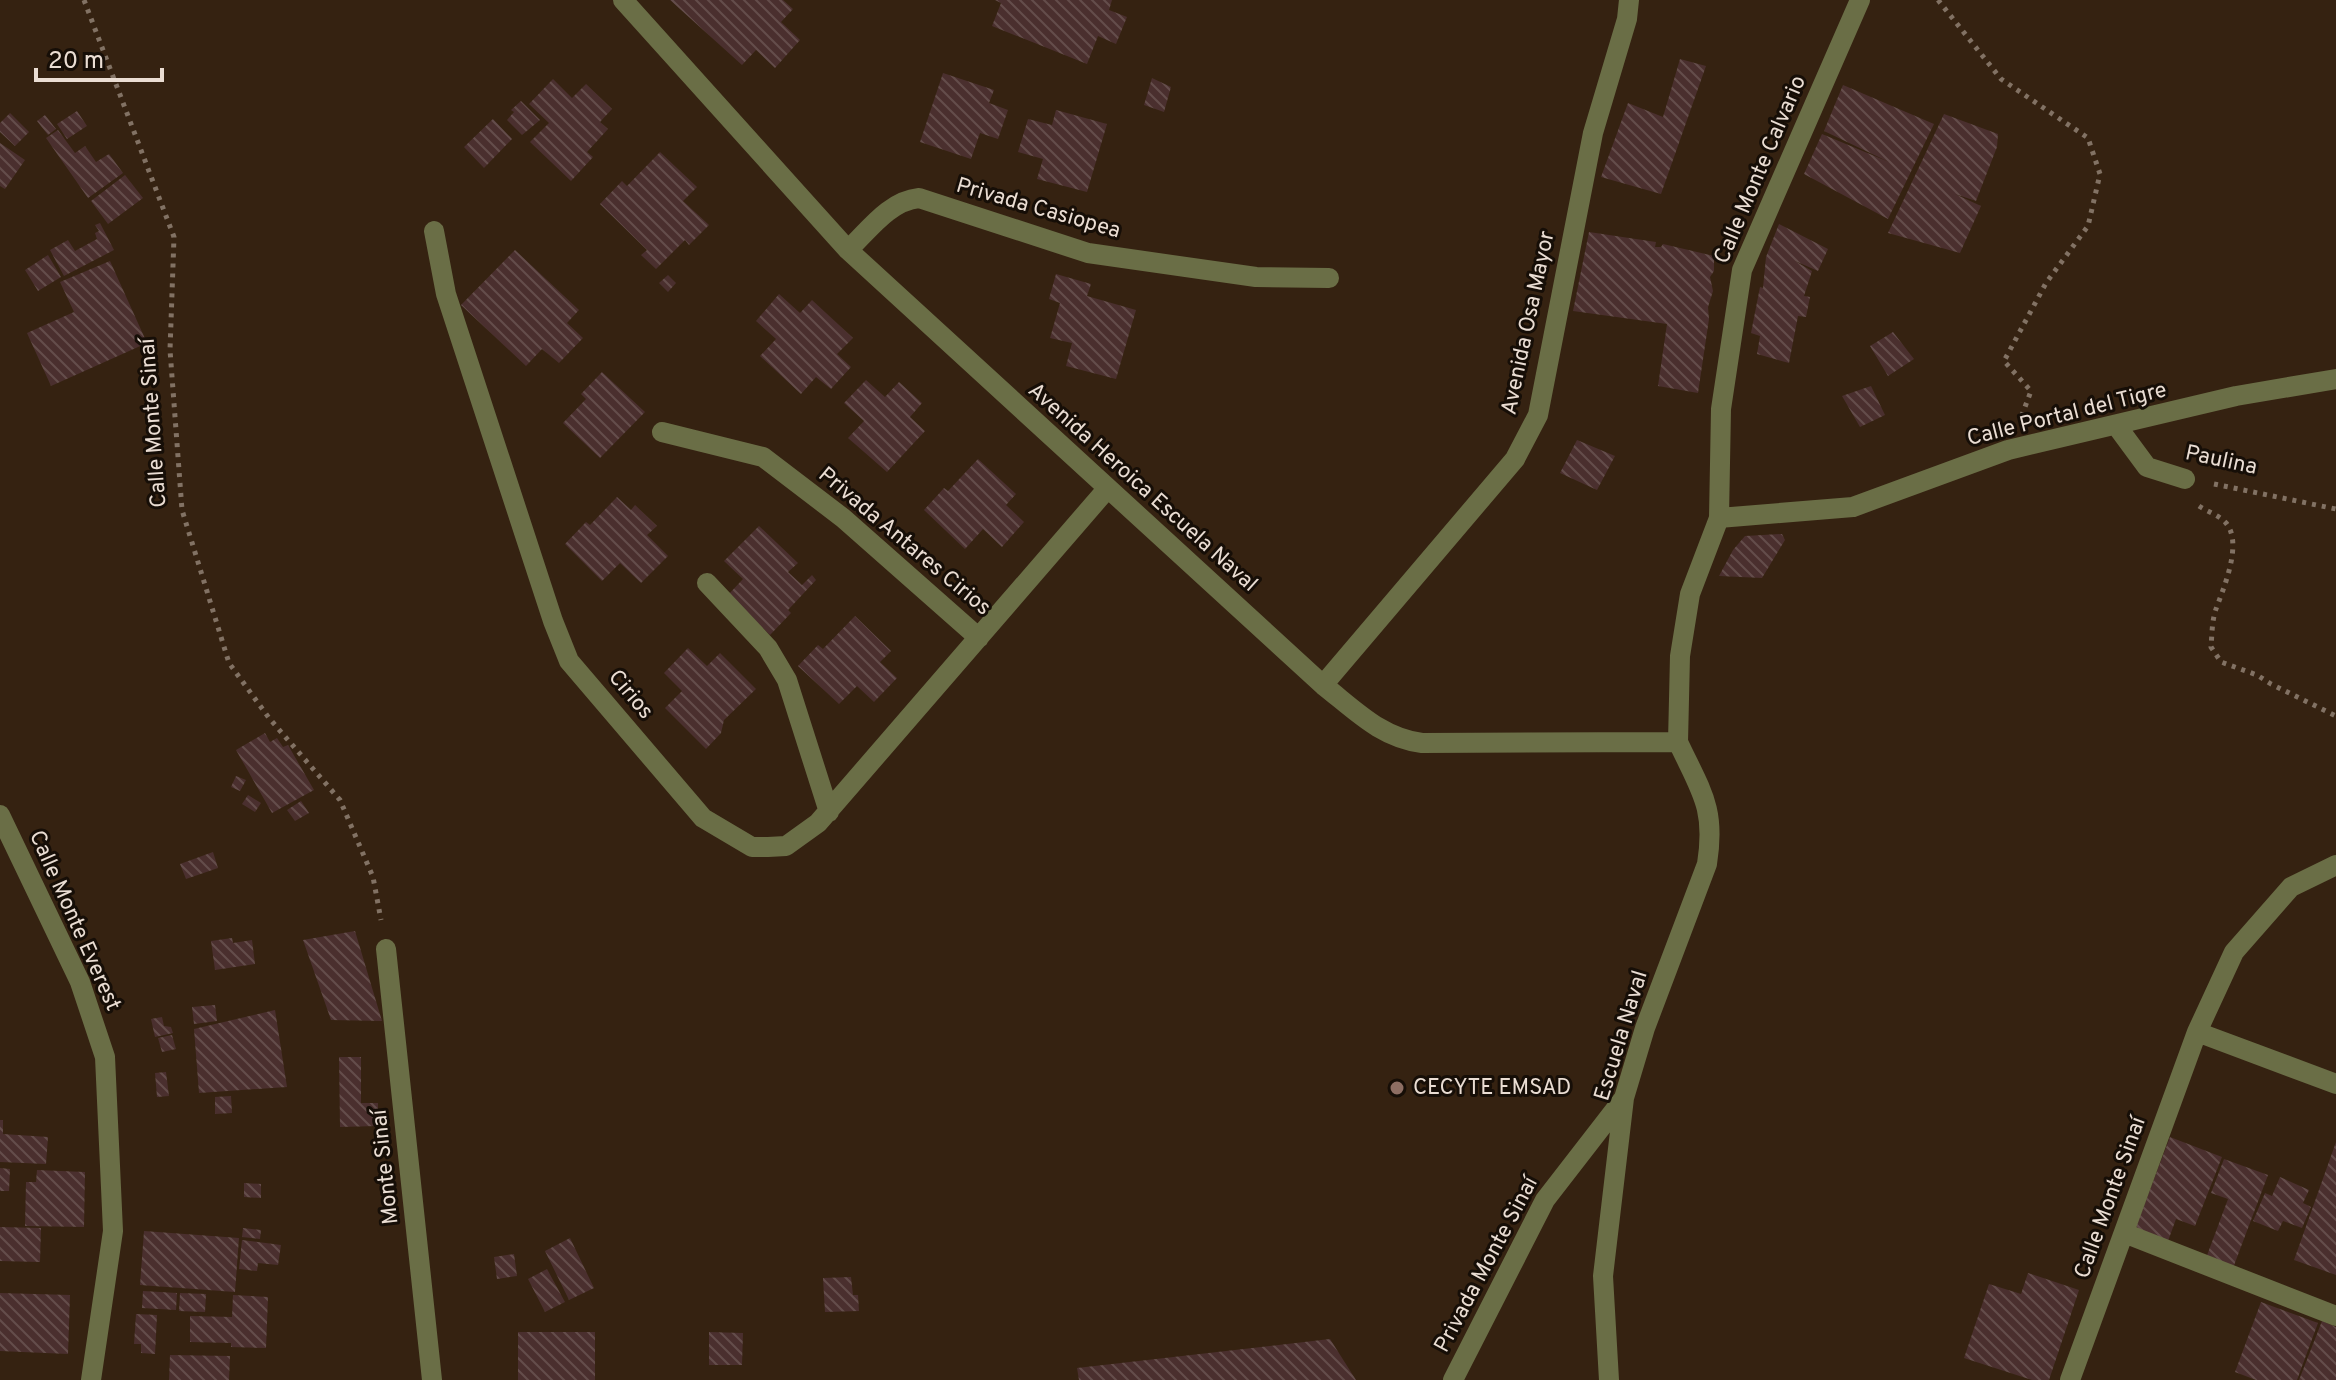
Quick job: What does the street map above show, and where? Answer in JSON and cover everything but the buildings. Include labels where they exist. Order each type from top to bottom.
[{"type":"street","name":"Avenida Heroica Escuela Naval","points":[[623,0],[848,250],[1323,685],[1386,734],[1422,743],[1678,742]]},
{"type":"street","name":"Avenida Osa Mayor","points":[[1323,685],[1515,459],[1538,415],[1593,133],[1627,19],[1629,0]]},
{"type":"street","name":"Calle Monte Calvario","points":[[1678,742],[1680,656],[1690,594],[1719,518],[1721,409],[1742,270],[1860,0]]},
{"type":"street","name":"Privada Casiopea","points":[[848,250],[893,208],[905,200],[919,198],[1088,253],[1256,277],[1329,278]]},
{"type":"street","name":"Cirios","points":[[434,231],[446,294],[553,621],[569,661],[703,818],[752,847],[786,846],[829,812],[979,638]]},
{"type":"street","name":"Calle Portal del Tigre","points":[[1719,518],[1853,507],[2008,450],[2236,396],[2336,379]]},
{"type":"street","name":"Paulina","points":[[2116,425],[2147,467],[2185,479]]},
{"type":"street","name":"Privada Antares Cirios","points":[[662,432],[763,457],[843,518],[979,638],[1107,489]]},
{"type":"street","points":[[707,583],[768,648],[787,680],[829,812]]},
{"type":"street","name":"Escuela Naval","points":[[1609,1380],[1603,1276],[1624,1098],[1645,1028],[1707,864],[1711,838],[1709,810],[1678,742]]},
{"type":"street","name":"Calle Monte Everest","points":[[0,815],[80,982],[105,1057],[113,1231],[91,1380]]},
{"type":"street","name":"Calle Monte Sinaí","points":[[2070,1380],[2197,1032],[2234,952],[2291,887],[2336,865]]},
{"type":"street","name":"Monte Sinaí","points":[[386,949],[432,1380]]},
{"type":"street","points":[[2197,1032],[2336,1084]]},
{"type":"street","name":"Privada Monte Sinaí","points":[[1453,1380],[1545,1200],[1624,1098]]},
{"type":"street","points":[[2124,1233],[2336,1316]]},
{"type":"path","name":"Calle Monte Sinaí","points":[[84,0],[174,237],[170,350],[182,510],[229,663],[269,718],[340,800],[373,877],[386,949]]},
{"type":"path","points":[[1938,0],[2001,79],[2088,138],[2100,174],[2088,226],[2046,283],[2004,361],[2031,391],[2008,450]]},
{"type":"path","name":"Paulina","points":[[2185,479],[2336,509]]},
{"type":"path","points":[[2194,503],[2220,517],[2229,526],[2234,540],[2212,631],[2211,647],[2221,662],[2257,675],[2336,716]]},
{"type":"place","name":"CECYTE EMSAD","points":[[1397,1088]]}]
